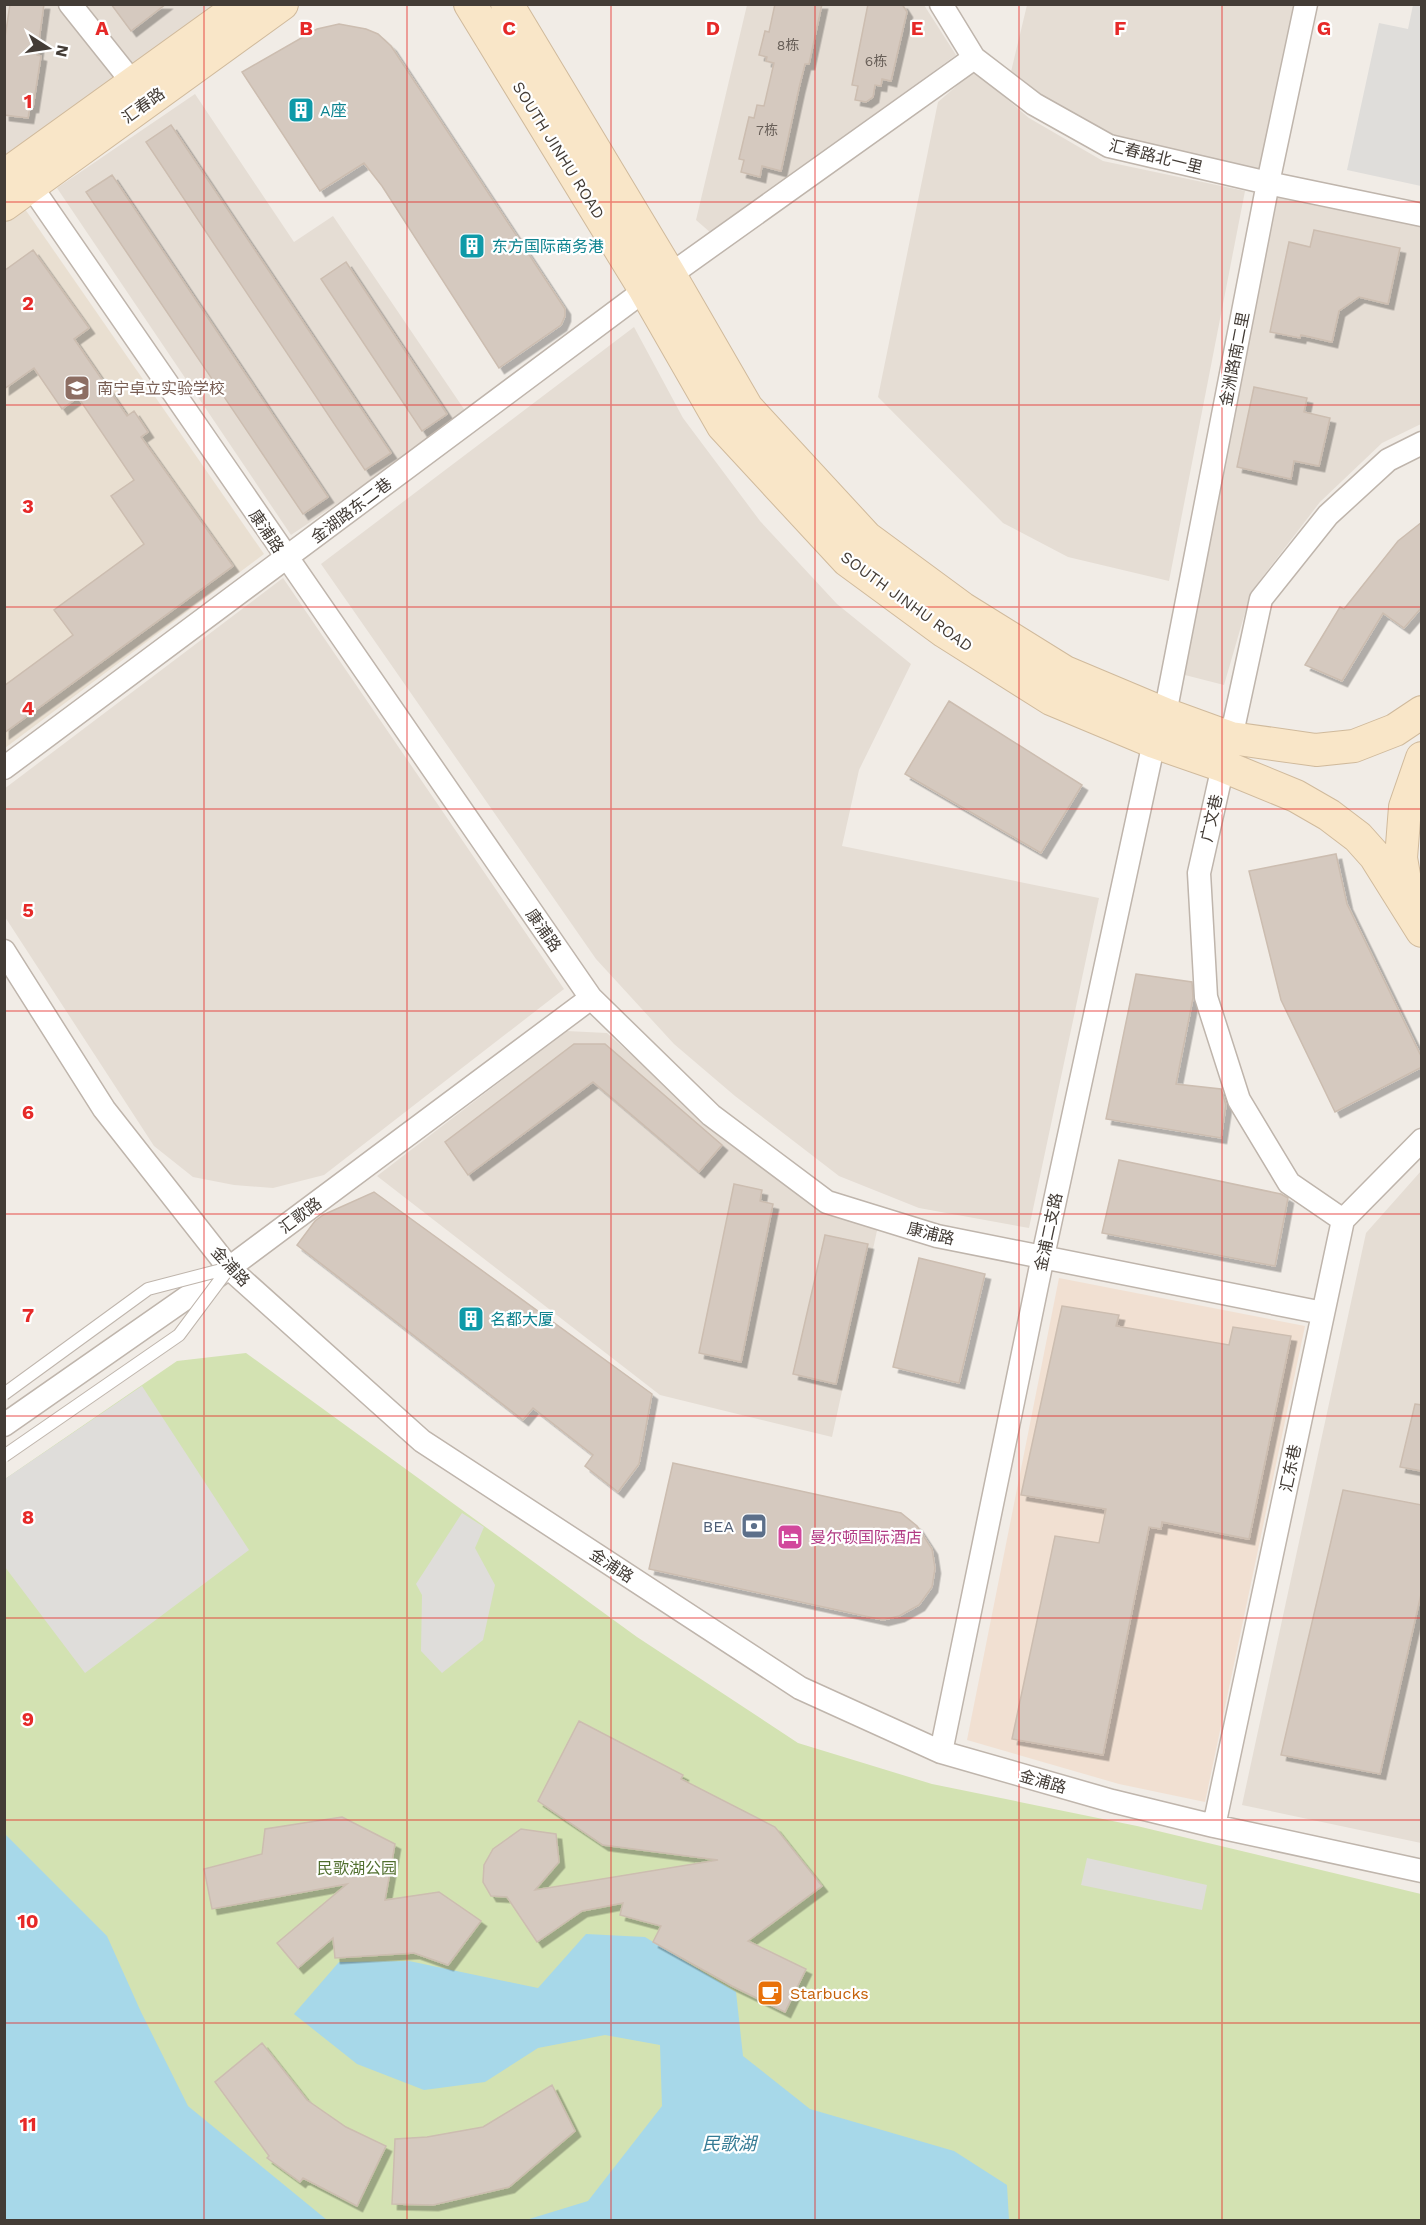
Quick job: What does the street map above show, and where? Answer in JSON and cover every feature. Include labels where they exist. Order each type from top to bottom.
[{"type":"main road","name":"汇春路","points":[[4,205],[17,181],[133,84],[243,4]]},
{"type":"main road","name":"汇春路","points":[[17,181],[282,4]]},
{"type":"main road","name":"SOUTH JINHU ROAD","points":[[470,4],[657,283],[747,408],[867,538],[962,608],[1065,672],[1160,728],[1227,752],[1329,815],[1358,837],[1375,856],[1416,921]]},
{"type":"main road","name":"SOUTH JINHU ROAD","points":[[507,4],[657,283]]},
{"type":"main road","name":"SOUTH JINHU ROAD","points":[[1227,752],[1316,750],[1354,746],[1395,730],[1422,711]]},
{"type":"main road","points":[[1422,758],[1405,807],[1401,858],[1422,946]]},
{"type":"street","points":[[70,4],[133,84]]},
{"type":"street","name":"汇春路北一里","points":[[941,4],[974,58],[1034,104],[1109,146],[1268,183],[1422,215]]},
{"type":"street","name":"金洲路南二里","points":[[1160,728],[1268,183],[1306,4]]},
{"type":"street","name":"金湖路东二巷","points":[[4,768],[657,283],[974,58]]},
{"type":"street","name":"康浦路","points":[[17,181],[286,558],[591,998],[711,1115],[827,1202],[937,1236],[1323,1313]]},
{"type":"street","name":"广文巷","points":[[1343,1220],[1289,1183],[1239,1100],[1206,997],[1199,873],[1261,598],[1328,515],[1388,460],[1422,443]]},
{"type":"street","name":"金浦二支路","points":[[941,1752],[1043,1256],[1160,728]]},
{"type":"street","name":"金浦路","points":[[4,951],[104,1109],[229,1268],[422,1441],[800,1688],[941,1752],[1112,1801],[1214,1826],[1422,1871]]},
{"type":"street","name":"汇歌路","points":[[4,1425],[229,1268],[591,998]]},
{"type":"street","points":[[1343,1220],[1422,1140]]},
{"type":"street","name":"汇东巷","points":[[1214,1826],[1343,1220]]},
{"type":"lane","points":[[4,1394],[148,1289],[229,1268]]},
{"type":"lane","points":[[4,1456],[179,1335],[229,1268]]},
{"type":"shaded area","points":[[5,5],[217,5],[5,155]]},
{"type":"shaded area","points":[[747,5],[924,5],[956,55],[711,233],[696,220]]},
{"type":"shaded area","points":[[1027,5],[1297,5],[1259,172],[1115,138],[1045,102],[1010,76]]},
{"type":"shaded area","points":[[1413,5],[1422,5],[1421,186],[1347,170],[1379,23],[1408,29]]},
{"type":"shaded area","points":[[974,71],[1029,118],[1103,161],[1245,191],[1169,581],[1068,557],[1003,523],[878,397],[938,102]]},
{"type":"shaded area","points":[[195,94],[294,242],[333,216],[468,415],[291,535],[57,188]]},
{"type":"shaded area","points":[[1277,197],[1421,227],[1421,424],[1382,443],[1320,502],[1251,592],[1224,685],[1181,674]]},
{"type":"shaded area","name":"南宁卓立实验学校","points":[[25,209],[264,554],[5,748],[4,223]]},
{"type":"shaded area","points":[[634,327],[683,418],[760,521],[837,604],[911,664],[859,770],[842,846],[1099,898],[1029,1228],[919,1208],[839,1176],[735,1096],[674,1044],[596,959],[321,564]]},
{"type":"shaded area","points":[[283,578],[564,989],[324,1175],[273,1188],[234,1185],[193,1177],[154,1146],[5,917],[4,789]]},
{"type":"shaded area","points":[[566,1031],[607,1033],[725,1138],[823,1212],[878,1226],[832,1437],[660,1395],[377,1176]]},
{"type":"shaded area","points":[[1421,1171],[1421,1843],[1242,1805],[1366,1233]]},
{"type":"shaded area","points":[[1059,1278],[1305,1326],[1205,1802],[1119,1784],[967,1740]]},
{"type":"shaded area","points":[[142,1386],[249,1550],[85,1673],[5,1567],[5,1479]]},
{"type":"shaded area","points":[[462,1513],[484,1527],[475,1548],[495,1585],[483,1640],[442,1673],[421,1651],[422,1595],[416,1584]]},
{"type":"shaded area","points":[[1087,1858],[1207,1885],[1202,1910],[1081,1885]]},
{"type":"green space","name":"民歌湖公园","points":[[246,1353],[637,1637],[798,1743],[932,1784],[1137,1826],[1421,1894],[1421,2220],[5,2220],[5,1479],[177,1361]]},
{"type":"water","points":[[4,1833],[107,1936],[141,2012],[188,2106],[327,2220],[5,2220]]},
{"type":"water","name":"民歌湖","points":[[586,1934],[645,1937],[736,1992],[743,2056],[810,2109],[954,2151],[1007,2185],[1009,2220],[526,2220],[588,2201],[662,2106],[660,2045],[605,2035],[538,2048],[485,2082],[424,2090],[357,2064],[294,2014],[339,1962],[409,1961],[538,1988]]},
{"type":"building","points":[[10,4],[44,4],[37,55],[41,56],[33,107],[30,107],[28,118],[4,115],[4,44]]},
{"type":"building","points":[[111,4],[166,4],[131,31]]},
{"type":"building","points":[[775,4],[822,4],[809,64],[805,64],[799,88],[781,171],[762,166],[760,177],[741,172],[744,160],[739,159],[749,117],[754,118],[757,105],[764,106],[774,63],[766,61],[767,57],[759,55],[765,31],[769,32]]},
{"type":"building","points":[[868,4],[902,4],[907,12],[891,81],[882,79],[881,86],[875,85],[873,97],[866,102],[855,100],[858,86],[852,85]]},
{"type":"building","name":"东方国际商务港","points":[[339,24],[366,29],[378,34],[391,46],[565,309],[561,325],[499,368],[382,186],[364,163],[320,191],[242,72],[317,29]]},
{"type":"building","points":[[171,125],[391,453],[365,470],[146,142]]},
{"type":"building","points":[[112,175],[328,497],[303,514],[86,192]]},
{"type":"building","points":[[1314,230],[1400,248],[1388,304],[1359,297],[1339,311],[1332,342],[1301,335],[1300,338],[1270,332],[1289,242],[1310,247]]},
{"type":"building","points":[[33,250],[89,328],[74,339],[127,416],[134,411],[148,432],[141,437],[233,566],[4,733],[4,686],[73,635],[54,610],[144,544],[111,496],[134,480],[78,397],[62,409],[34,368],[4,389],[4,271]]},
{"type":"building","points":[[346,262],[447,414],[422,431],[321,279]]},
{"type":"building","points":[[1254,387],[1307,398],[1304,412],[1330,418],[1319,466],[1294,461],[1291,479],[1237,467]]},
{"type":"building","points":[[1422,522],[1422,607],[1404,628],[1383,613],[1342,681],[1305,665],[1340,607],[1344,609],[1398,541]]},
{"type":"building","points":[[949,701],[1082,785],[1041,853],[905,774]]},
{"type":"building","points":[[1336,854],[1347,904],[1422,1058],[1422,1067],[1335,1112],[1281,1000],[1249,871]]},
{"type":"building","points":[[1136,974],[1192,982],[1193,998],[1176,1084],[1221,1089],[1226,1105],[1221,1138],[1106,1119]]},
{"type":"building","points":[[574,1044],[605,1044],[722,1145],[699,1172],[593,1082],[468,1175],[445,1142]]},
{"type":"building","points":[[1119,1160],[1281,1194],[1288,1198],[1275,1266],[1102,1233]]},
{"type":"building","points":[[734,1184],[762,1190],[760,1201],[773,1204],[741,1362],[699,1353]]},
{"type":"building","name":"名都大厦","points":[[374,1192],[652,1394],[639,1464],[618,1492],[585,1466],[593,1455],[533,1408],[523,1420],[297,1245],[315,1221],[323,1215]]},
{"type":"building","points":[[825,1235],[868,1244],[836,1384],[793,1374]]},
{"type":"building","points":[[919,1258],[985,1274],[959,1383],[893,1367]]},
{"type":"building","points":[[1062,1306],[1119,1315],[1116,1326],[1229,1345],[1233,1327],[1291,1336],[1249,1539],[1162,1522],[1161,1529],[1149,1527],[1103,1755],[1012,1739],[1055,1536],[1099,1543],[1106,1509],[1021,1495]]},
{"type":"building","points":[[1415,1404],[1422,1405],[1422,1471],[1400,1467]]},
{"type":"building","name":"曼尔顿国际酒店","points":[[673,1463],[901,1513],[917,1526],[932,1549],[935,1568],[932,1587],[919,1605],[899,1616],[883,1620],[649,1569]]},
{"type":"building","points":[[1343,1490],[1422,1505],[1422,1590],[1380,1774],[1281,1755]]},
{"type":"building","points":[[579,1721],[683,1775],[681,1779],[775,1827],[822,1886],[748,1941],[806,1969],[785,2012],[732,1986],[653,1942],[661,1926],[620,1915],[623,1903],[582,1911],[537,1942],[507,1897],[491,1896],[483,1882],[484,1865],[493,1849],[521,1829],[556,1834],[559,1862],[535,1890],[718,1860],[603,1845],[538,1801]]},
{"type":"building","points":[[342,1817],[395,1844],[385,1900],[439,1892],[481,1921],[448,1965],[414,1953],[335,1958],[333,1938],[298,1968],[277,1943],[347,1884],[212,1909],[204,1869],[262,1854],[265,1829]]},
{"type":"building","points":[[262,2043],[307,2100],[346,2127],[386,2146],[357,2206],[303,2178],[300,2182],[267,2158],[269,2156],[215,2082]]},
{"type":"building","points":[[552,2085],[575,2131],[509,2187],[433,2205],[392,2204],[395,2139],[427,2137],[483,2127]]},
{"type":"place","name":"A座","points":[[301,110]]},
{"type":"place","name":"东方国际商务港","points":[[472,246]]},
{"type":"place","name":"南宁卓立实验学校","points":[[77,388]]},
{"type":"place","name":"名都大厦","points":[[471,1319]]},
{"type":"place","name":"BEA","points":[[754,1526]]},
{"type":"place","name":"曼尔顿国际酒店","points":[[790,1537]]},
{"type":"place","name":"Starbucks","points":[[770,1993]]}]
